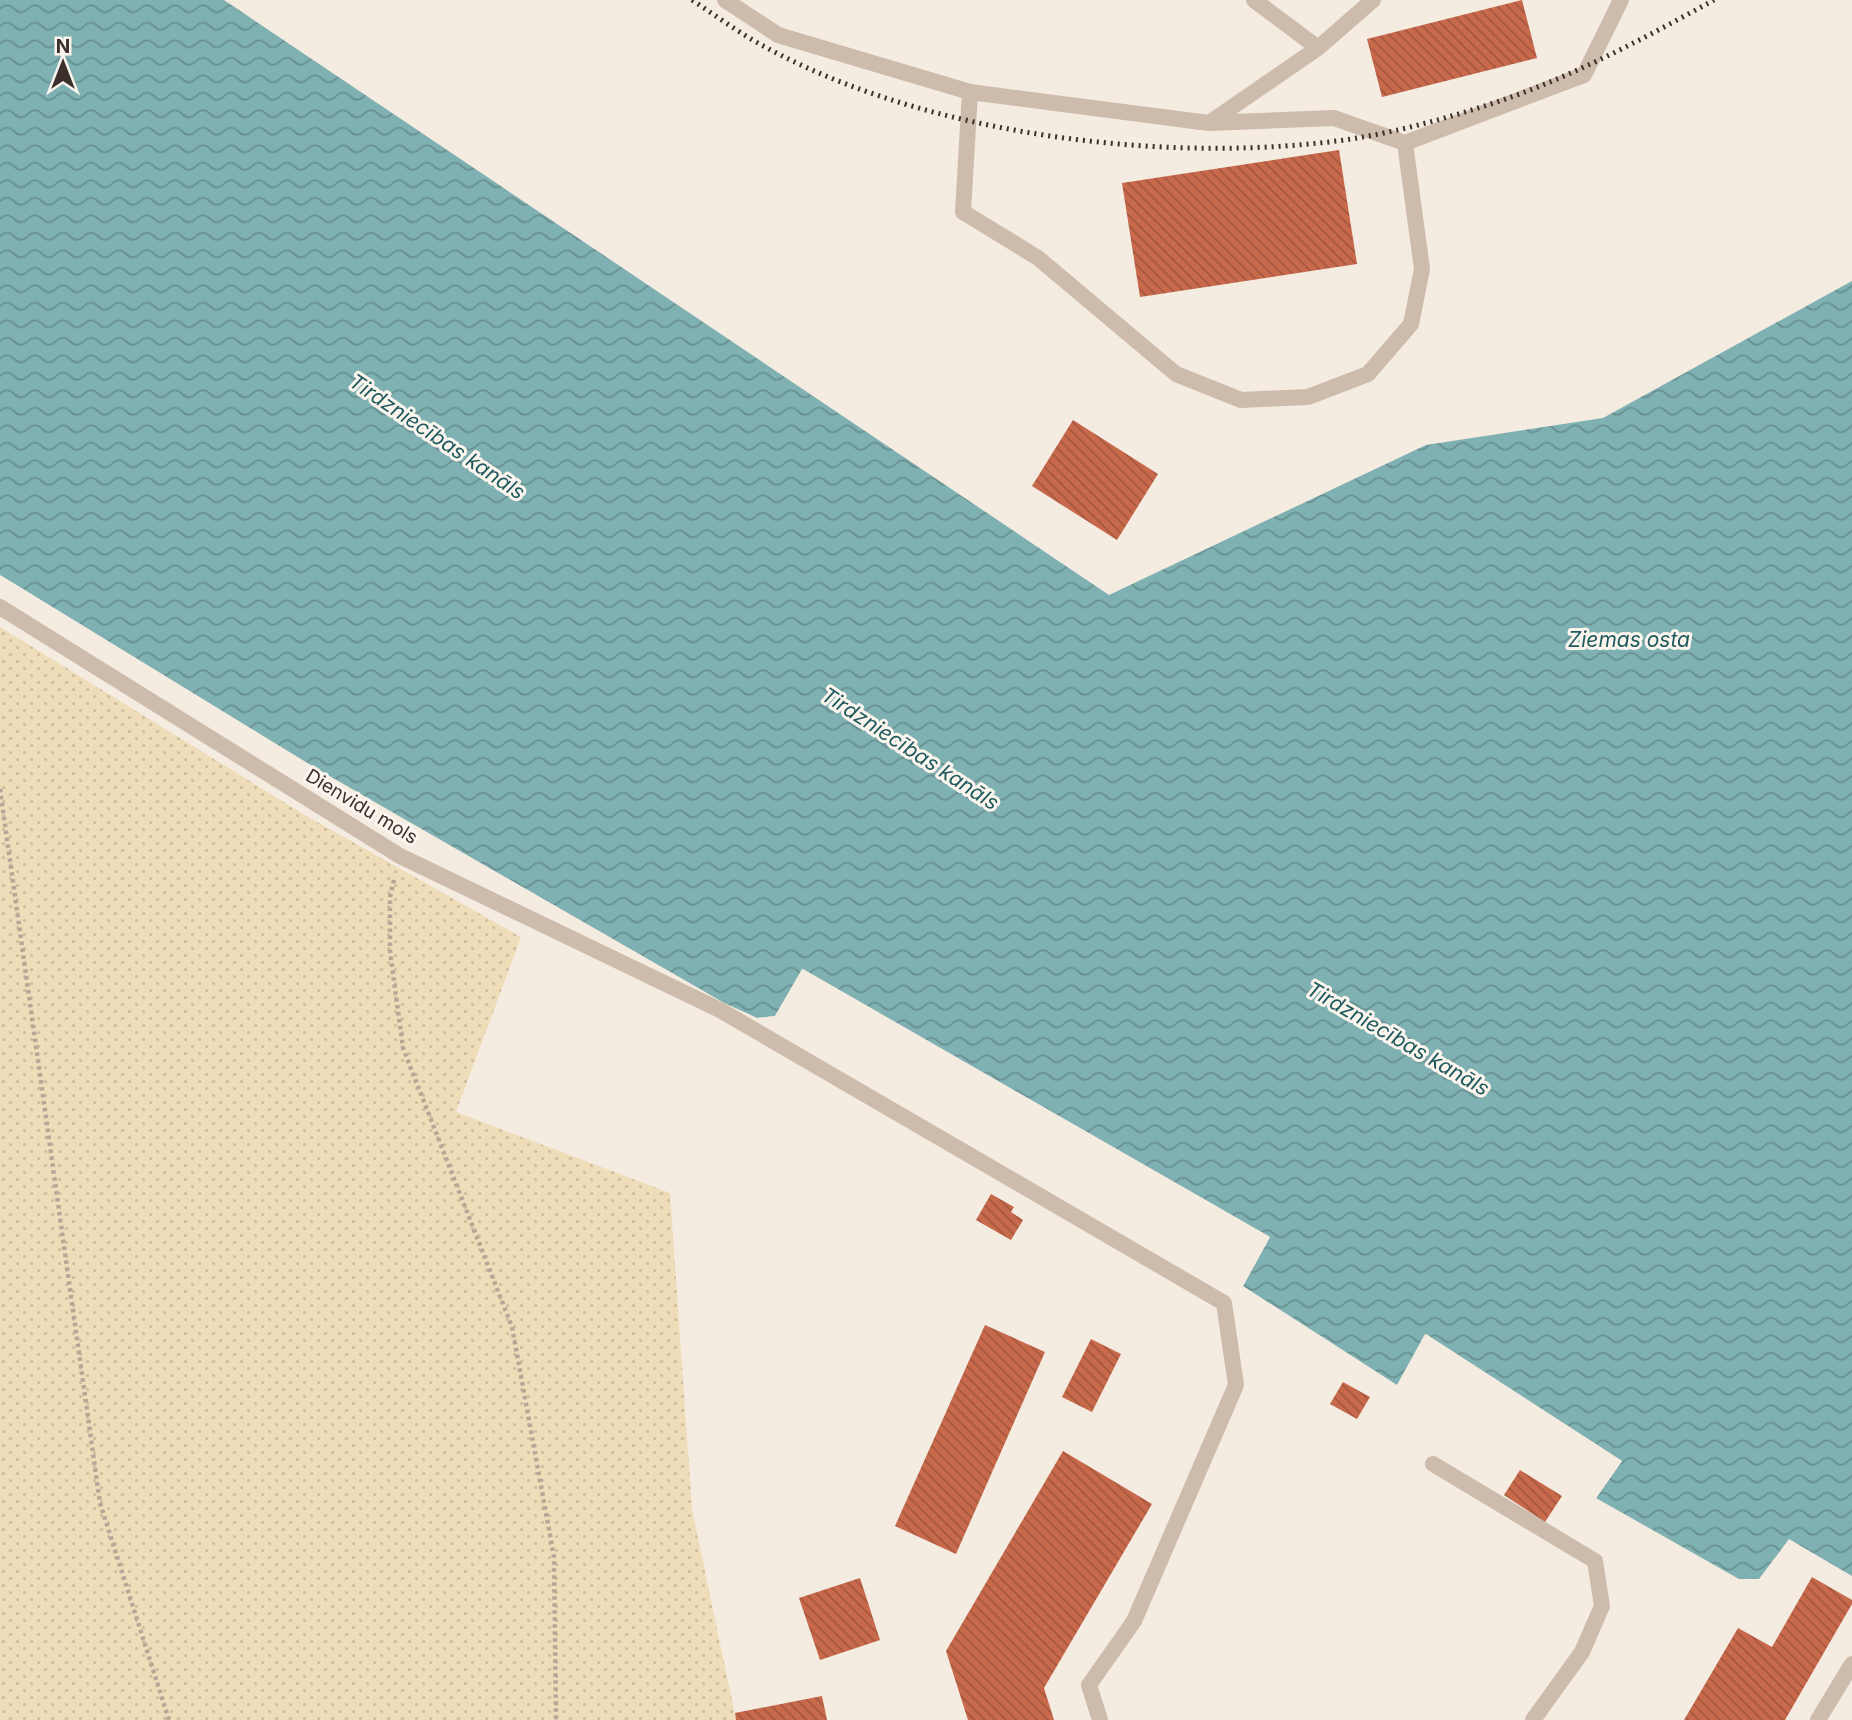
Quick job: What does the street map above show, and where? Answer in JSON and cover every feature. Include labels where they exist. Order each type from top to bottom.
[{"type":"lane","points":[[1254,0],[1318,48]]},
{"type":"lane","points":[[1209,123],[1318,48],[1373,0]]},
{"type":"lane","points":[[735,3],[778,35],[970,92],[1209,123],[1334,118],[1405,143],[1584,75],[1622,0]]},
{"type":"lane","points":[[970,92],[963,212],[1038,258],[1177,374],[1241,400],[1308,397],[1368,374],[1411,324],[1422,269],[1405,143]]},
{"type":"lane","name":"Dienvidu mols","points":[[0,607],[400,856],[720,1010],[1224,1303],[1237,1385],[1134,1621],[1090,1685],[1100,1720]]},
{"type":"lane","points":[[1433,1464],[1595,1561],[1602,1606],[1582,1652],[1533,1720]]},
{"type":"lane","points":[[1818,1720],[1852,1664]]},
{"type":"path","points":[[0,789],[100,1503],[169,1720]]},
{"type":"path","points":[[400,856],[390,897],[390,951],[403,1048],[512,1327],[554,1557],[556,1720]]},
{"type":"sand","points":[[0,627],[303,814],[521,937],[456,1112],[670,1193],[692,1509],[736,1720],[0,1720]]},
{"type":"water","points":[[0,0],[224,0],[1109,595],[1426,445],[1603,418],[1852,281],[1852,1576],[1789,1539],[1759,1579],[1739,1579],[1596,1498],[1622,1461],[1426,1334],[1397,1385],[1243,1286],[1270,1237],[803,969],[775,1016],[757,1018],[724,1003],[317,769],[0,575]]},
{"type":"pier","points":[[0,575],[317,769],[724,1003],[757,1018],[775,1016],[802,969],[1270,1237],[1243,1286],[1240,1285],[1266,1238],[804,974],[779,1018],[756,1022],[723,1006],[315,772],[0,579]]},
{"type":"pier","points":[[1425,1334],[1622,1461],[1594,1501],[1593,1496],[1617,1462],[1426,1339],[1400,1386],[1397,1385]]},
{"type":"building","points":[[1522,0],[1537,58],[1382,97],[1367,39]]},
{"type":"building","points":[[1339,150],[1357,264],[1140,297],[1122,183]]},
{"type":"building","points":[[1073,420],[1158,474],[1117,540],[1032,486]]},
{"type":"building","points":[[991,1194],[1014,1207],[1011,1212],[1023,1220],[1011,1240],[976,1220]]},
{"type":"building","points":[[985,1325],[1045,1352],[956,1554],[895,1526]]},
{"type":"building","points":[[1091,1339],[1121,1354],[1092,1412],[1062,1397]]},
{"type":"building","points":[[1343,1382],[1370,1397],[1357,1419],[1330,1404]]},
{"type":"building","points":[[1063,1451],[1152,1504],[1044,1688],[1054,1720],[968,1720],[946,1651]]},
{"type":"building","points":[[1520,1470],[1562,1496],[1545,1522],[1504,1495]]},
{"type":"building","points":[[1812,1577],[1852,1600],[1852,1604],[1785,1720],[1684,1720],[1738,1628],[1772,1647]]},
{"type":"building","points":[[860,1578],[880,1640],[820,1660],[799,1598]]},
{"type":"building","points":[[822,1696],[827,1720],[736,1720],[735,1713]]},
{"type":"railway","points":[[692,0],[751,39],[813,70],[881,96],[952,117],[1027,132],[1177,148],[1250,148],[1319,143],[1359,138],[1419,125],[1509,98],[1569,74],[1714,0]]},
{"type":"water label","name":"Tirdzniecības kanāls","points":[[437,437]]},
{"type":"water label","name":"Ziemas osta","points":[[1629,640]]},
{"type":"water label","name":"Tirdzniecības kanāls","points":[[910,749]]},
{"type":"water label","name":"Tirdzniecības kanāls","points":[[1398,1039]]}]
